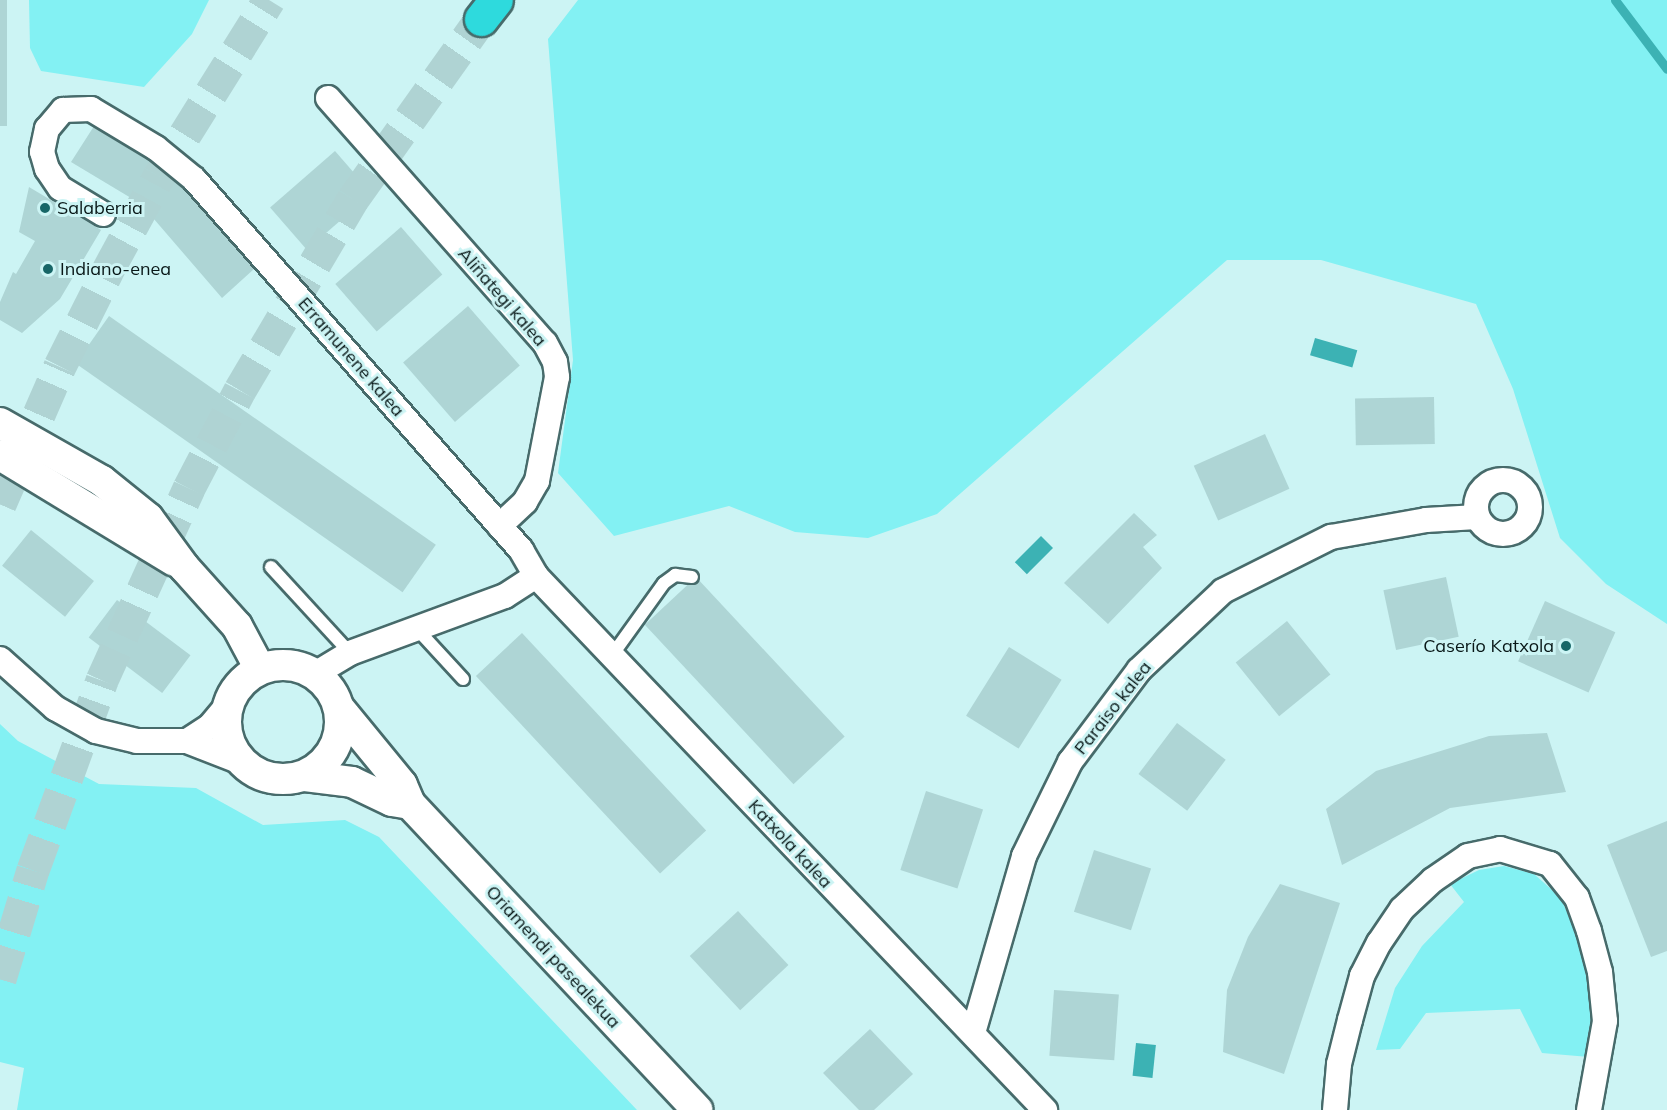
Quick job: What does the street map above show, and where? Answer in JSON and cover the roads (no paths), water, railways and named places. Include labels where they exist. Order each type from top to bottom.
[{"type":"street","name":"Aliñategi kalea","points":[[328,98],[545,344],[555,362],[557,376],[537,481],[525,502],[499,526]]},
{"type":"street","name":"Erramunene kalea","points":[[103,214],[60,188],[47,169],[42,152],[47,129],[63,110],[91,109],[156,148],[194,179],[499,526],[536,576]]},
{"type":"street","points":[[0,423],[102,480],[148,518],[184,567],[237,626],[260,669]]},
{"type":"street","points":[[0,454],[184,567]]},
{"type":"street","name":"Paraiso kalea","points":[[972,1033],[1024,856],[1071,762],[1139,670],[1222,591],[1331,537],[1426,520],[1477,517]]},
{"type":"street","points":[[315,674],[350,653],[505,596],[536,576]]},
{"type":"street","name":"Katxola kalea","points":[[536,576],[613,654],[1045,1110]]},
{"type":"street","points":[[0,659],[55,708],[96,731],[137,741],[187,741],[241,762],[252,771],[278,780],[305,776],[352,782],[392,801],[410,804]]},
{"type":"street","points":[[187,741],[210,726],[229,703],[236,689],[260,669],[288,665],[315,674],[327,685],[339,708],[340,732],[335,748],[328,759],[305,776]]},
{"type":"street","points":[[229,703],[227,734],[241,762]]},
{"type":"street","name":"Oriamendi pasealekua","points":[[339,708],[402,785],[410,804],[697,1110]]},
{"type":"street","points":[[1333,1110],[1339,1065],[1362,976],[1379,943],[1402,909],[1433,880],[1468,856],[1500,849],[1550,864],[1577,898],[1589,931],[1600,972],[1605,1021],[1589,1110]]},
{"type":"lane","points":[[272,567],[350,653]]},
{"type":"lane","points":[[613,654],[664,583],[675,575],[692,577]]},
{"type":"lane","points":[[417,628],[463,679]]},
{"type":"waterway","points":[[1615,0],[1667,69]]},
{"type":"tunnel","points":[[0,504],[60,366],[108,270],[159,176],[269,0]]},
{"type":"tunnel","points":[[0,979],[33,870],[102,680],[189,488],[240,390],[353,199],[481,19]]},
{"type":"place","name":"Salaberria","points":[[45,208]]},
{"type":"place","name":"Indiano-enea","points":[[48,269]]},
{"type":"place","name":"Caserío Katxola","points":[[1566,646]]}]
